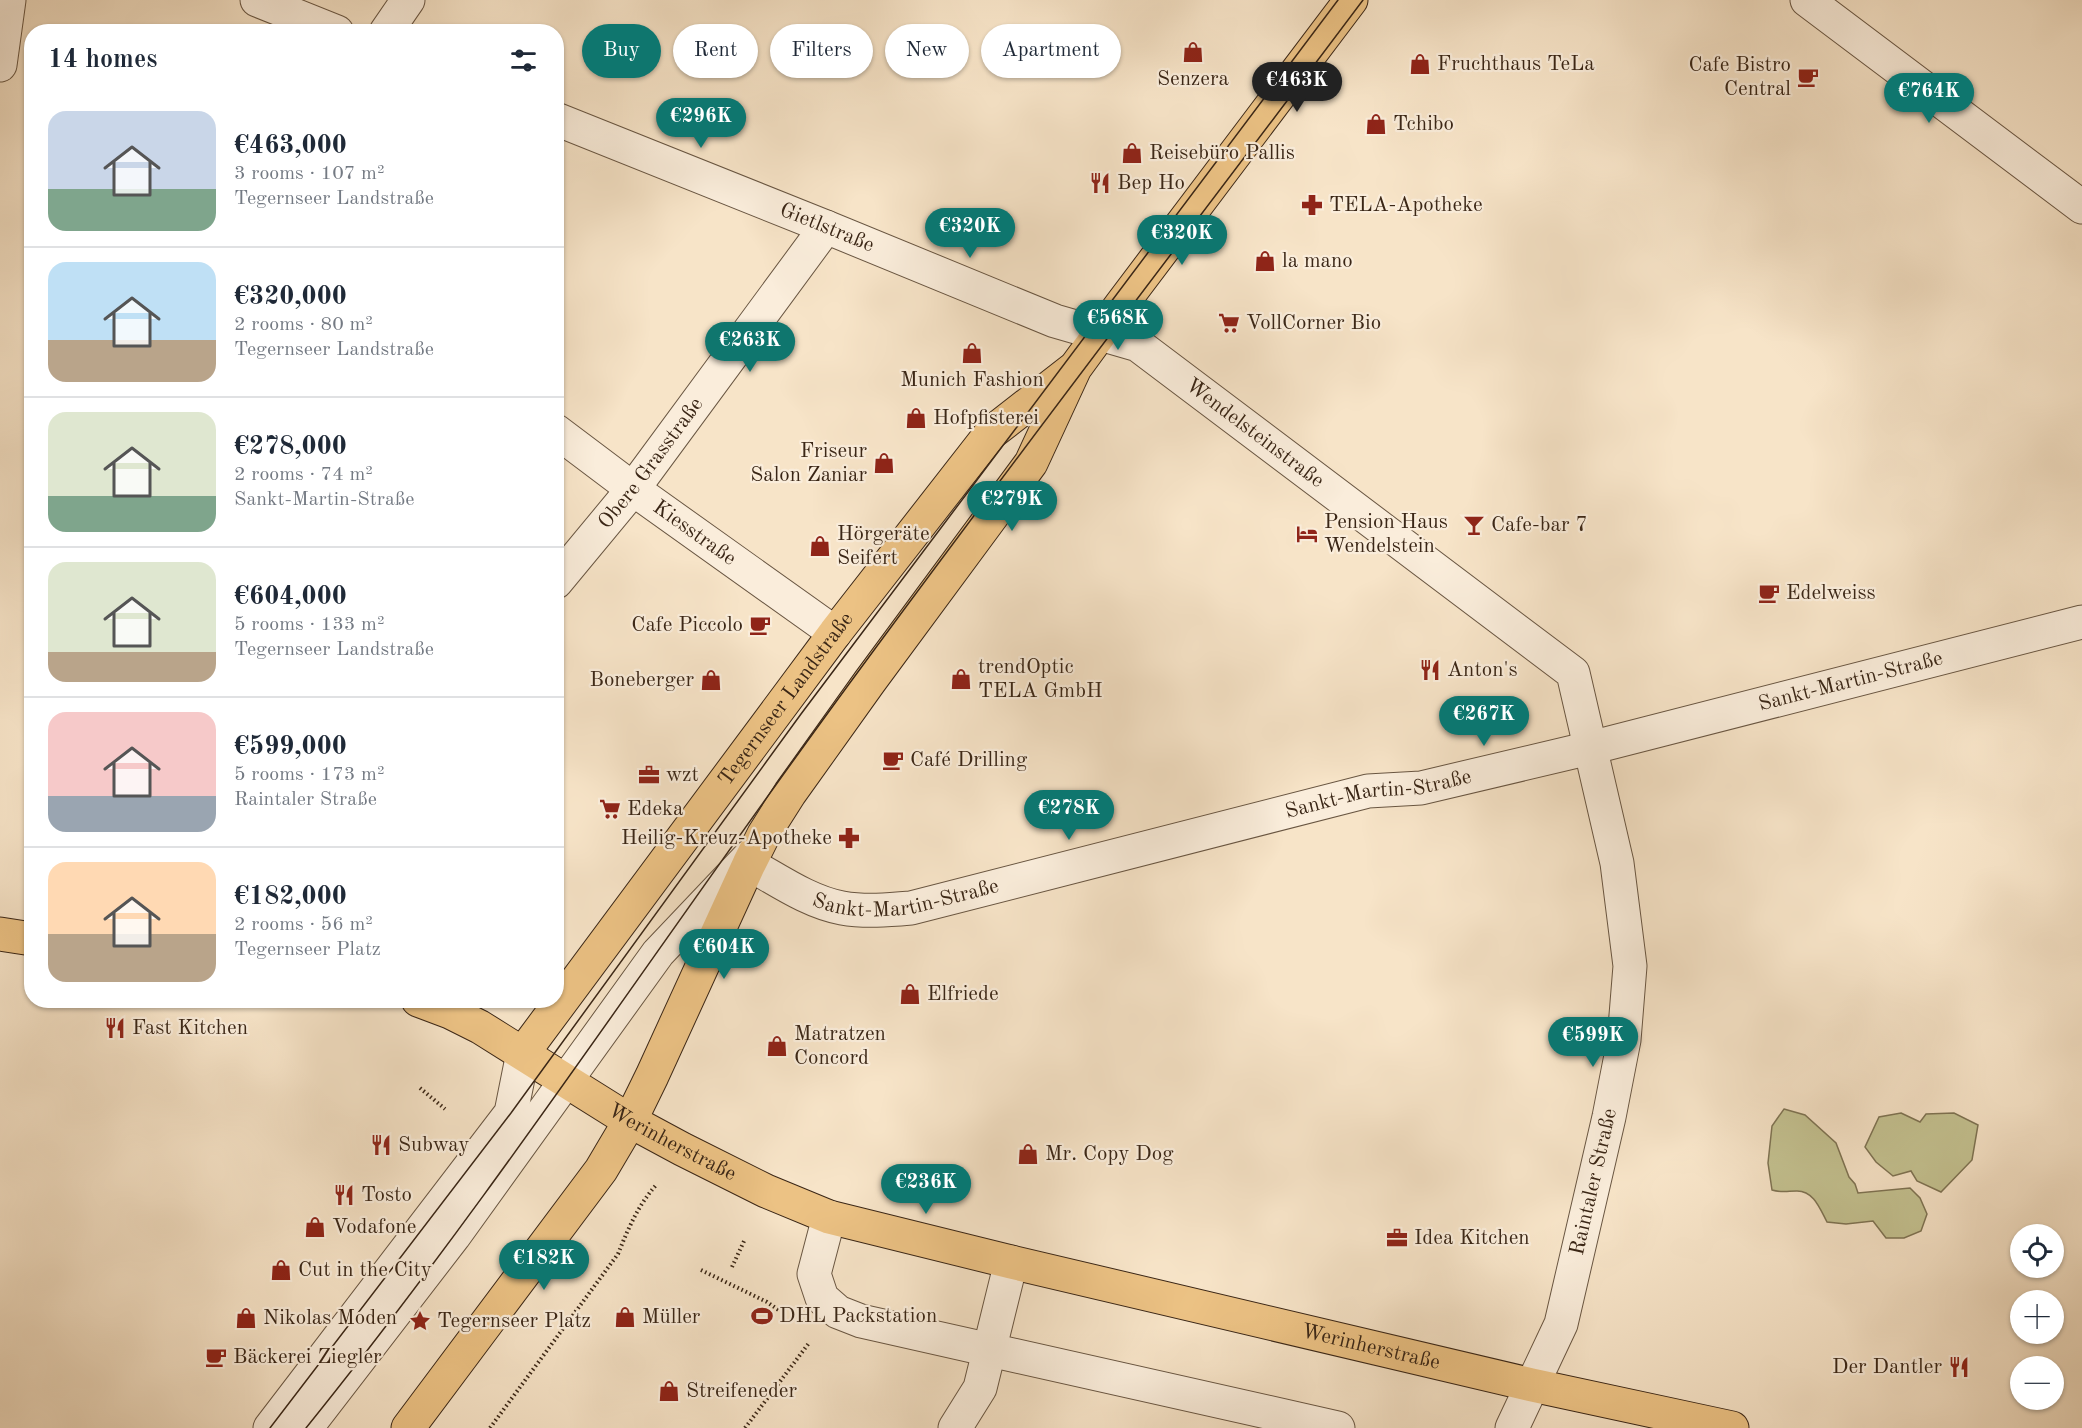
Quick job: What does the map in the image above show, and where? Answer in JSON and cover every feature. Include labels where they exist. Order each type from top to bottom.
[{"type":"main road","name":"Tegernseer Landstraße","points":[[630,1121],[752,857],[790,793],[1031,463],[1075,368],[1099,334],[1351,0]]},
{"type":"main road","name":"Tegernseer Landstraße","points":[[564,998],[835,633],[991,433],[1075,368]]},
{"type":"main road","points":[[0,934],[24,938]]},
{"type":"main road","name":"Werinherstraße","points":[[439,1008],[480,1027],[630,1121],[682,1149],[766,1191],[829,1217],[1532,1385],[1732,1428]]},
{"type":"main road","name":"Tegernseer Landstraße","points":[[523,1053],[556,1008]]},
{"type":"main road","points":[[408,1428],[601,1170],[630,1121]]},
{"type":"street","points":[[0,65],[9,0]]},
{"type":"street","points":[[257,0],[317,24]]},
{"type":"street","points":[[392,24],[408,0]]},
{"type":"street","points":[[1807,0],[2082,207]]},
{"type":"street","name":"Gietlstraße","points":[[564,122],[1055,321],[1099,334]]},
{"type":"street","name":"Obere Grasstraße","points":[[564,572],[633,489],[826,227]]},
{"type":"street","name":"Wendelsteinstraße","points":[[1099,334],[1138,345],[1573,673],[1590,748]]},
{"type":"street","name":"Kiesstraße","points":[[564,437],[835,633]]},
{"type":"street","name":"Sankt-Martin-Straße","points":[[752,857],[809,896],[840,908],[876,911],[911,908],[1368,791],[1421,788],[1590,748],[2082,622]]},
{"type":"street","name":"Raintaler Straße","points":[[1512,1428],[1561,1324],[1609,1118],[1624,1040],[1630,966],[1617,863],[1590,748]]},
{"type":"street","points":[[306,1428],[453,1236],[658,952],[752,857]]},
{"type":"street","points":[[270,1428],[511,1113],[523,1053]]},
{"type":"street","points":[[829,1217],[814,1274],[822,1298],[838,1312],[861,1321],[1338,1428]]},
{"type":"street","points":[[955,1428],[980,1388],[1011,1262]]},
{"type":"path","points":[[420,1088],[446,1110]]},
{"type":"path","points":[[490,1428],[618,1254],[630,1223],[682,1149]]},
{"type":"path","points":[[732,1267],[745,1239]]},
{"type":"path","points":[[701,1270],[767,1302],[786,1315]]},
{"type":"path","points":[[745,1428],[815,1335],[838,1312]]},
{"type":"shaded area","points":[[1784,1109],[1805,1115],[1836,1143],[1858,1193],[1910,1188],[1920,1198],[1927,1214],[1921,1231],[1904,1238],[1886,1238],[1873,1221],[1846,1224],[1827,1222],[1816,1202],[1808,1194],[1772,1190],[1768,1163],[1772,1126]]},
{"type":"shaded area","points":[[1901,1113],[1920,1122],[1926,1114],[1954,1113],[1978,1125],[1972,1160],[1941,1192],[1917,1181],[1911,1171],[1893,1176],[1876,1162],[1865,1147],[1879,1117]]},
{"type":"tram line","points":[[270,1428],[511,1113],[801,714],[1338,0]]},
{"type":"tram line","points":[[306,1428],[440,1255],[889,630],[1363,0]]},
{"type":"place","name":"Senzera","points":[[1193,52]]},
{"type":"place","name":"Fruchthaus TeLa","points":[[1420,64]]},
{"type":"place","name":"Cafe Bistro Central","points":[[1808,77]]},
{"type":"place","name":"Tchibo","points":[[1376,124]]},
{"type":"place","name":"Reisebüro Pallis","points":[[1132,153]]},
{"type":"place","name":"Bep Ho","points":[[1100,183]]},
{"type":"place","name":"TELA-Apotheke","points":[[1312,205]]},
{"type":"place","name":"la mano","points":[[1265,261]]},
{"type":"place","name":"VollCorner Bio","points":[[1229,323]]},
{"type":"place","name":"Munich Fashion","points":[[972,353]]},
{"type":"place","name":"Hofpfisterei","points":[[916,418]]},
{"type":"place","name":"Friseur Salon Zaniar","points":[[884,463]]},
{"type":"place","name":"Cafe-bar 7","points":[[1474,525]]},
{"type":"place","name":"Pension Haus Wendelstein","points":[[1307,534]]},
{"type":"place","name":"Hörgeräte Seifert","points":[[820,546]]},
{"type":"place","name":"Edelweiss","points":[[1769,593]]},
{"type":"place","name":"Cafe Piccolo","points":[[760,625]]},
{"type":"place","name":"Anton's","points":[[1430,670]]},
{"type":"place","name":"trendOptic TELA GmbH","points":[[961,679]]},
{"type":"place","name":"Boneberger","points":[[711,680]]},
{"type":"place","name":"Café Drilling","points":[[893,760]]},
{"type":"place","name":"wzt","points":[[649,775]]},
{"type":"place","name":"Edeka","points":[[610,809]]},
{"type":"place","name":"Heilig-Kreuz-Apotheke","points":[[849,838]]},
{"type":"place","name":"Elfriede","points":[[910,994]]},
{"type":"place","name":"Fast Kitchen","points":[[115,1028]]},
{"type":"place","name":"Matratzen Concord","points":[[777,1046]]},
{"type":"place","name":"Subway","points":[[381,1145]]},
{"type":"place","name":"Mr. Copy Dog","points":[[1028,1154]]},
{"type":"place","name":"Tosto","points":[[344,1195]]},
{"type":"place","name":"Vodafone","points":[[315,1227]]},
{"type":"place","name":"Idea Kitchen","points":[[1397,1238]]},
{"type":"place","name":"Cut in the City","points":[[281,1270]]},
{"type":"place","name":"DHL Packstation","points":[[762,1316]]},
{"type":"place","name":"Müller","points":[[625,1317]]},
{"type":"place","name":"Nikolas Moden","points":[[246,1318]]},
{"type":"place","name":"Tegernseer Platz","points":[[420,1321]]},
{"type":"place","name":"Bäckerei Ziegler","points":[[216,1357]]},
{"type":"place","name":"Der Dantler","points":[[1959,1367]]},
{"type":"place","name":"Streifeneder","points":[[669,1391]]}]
